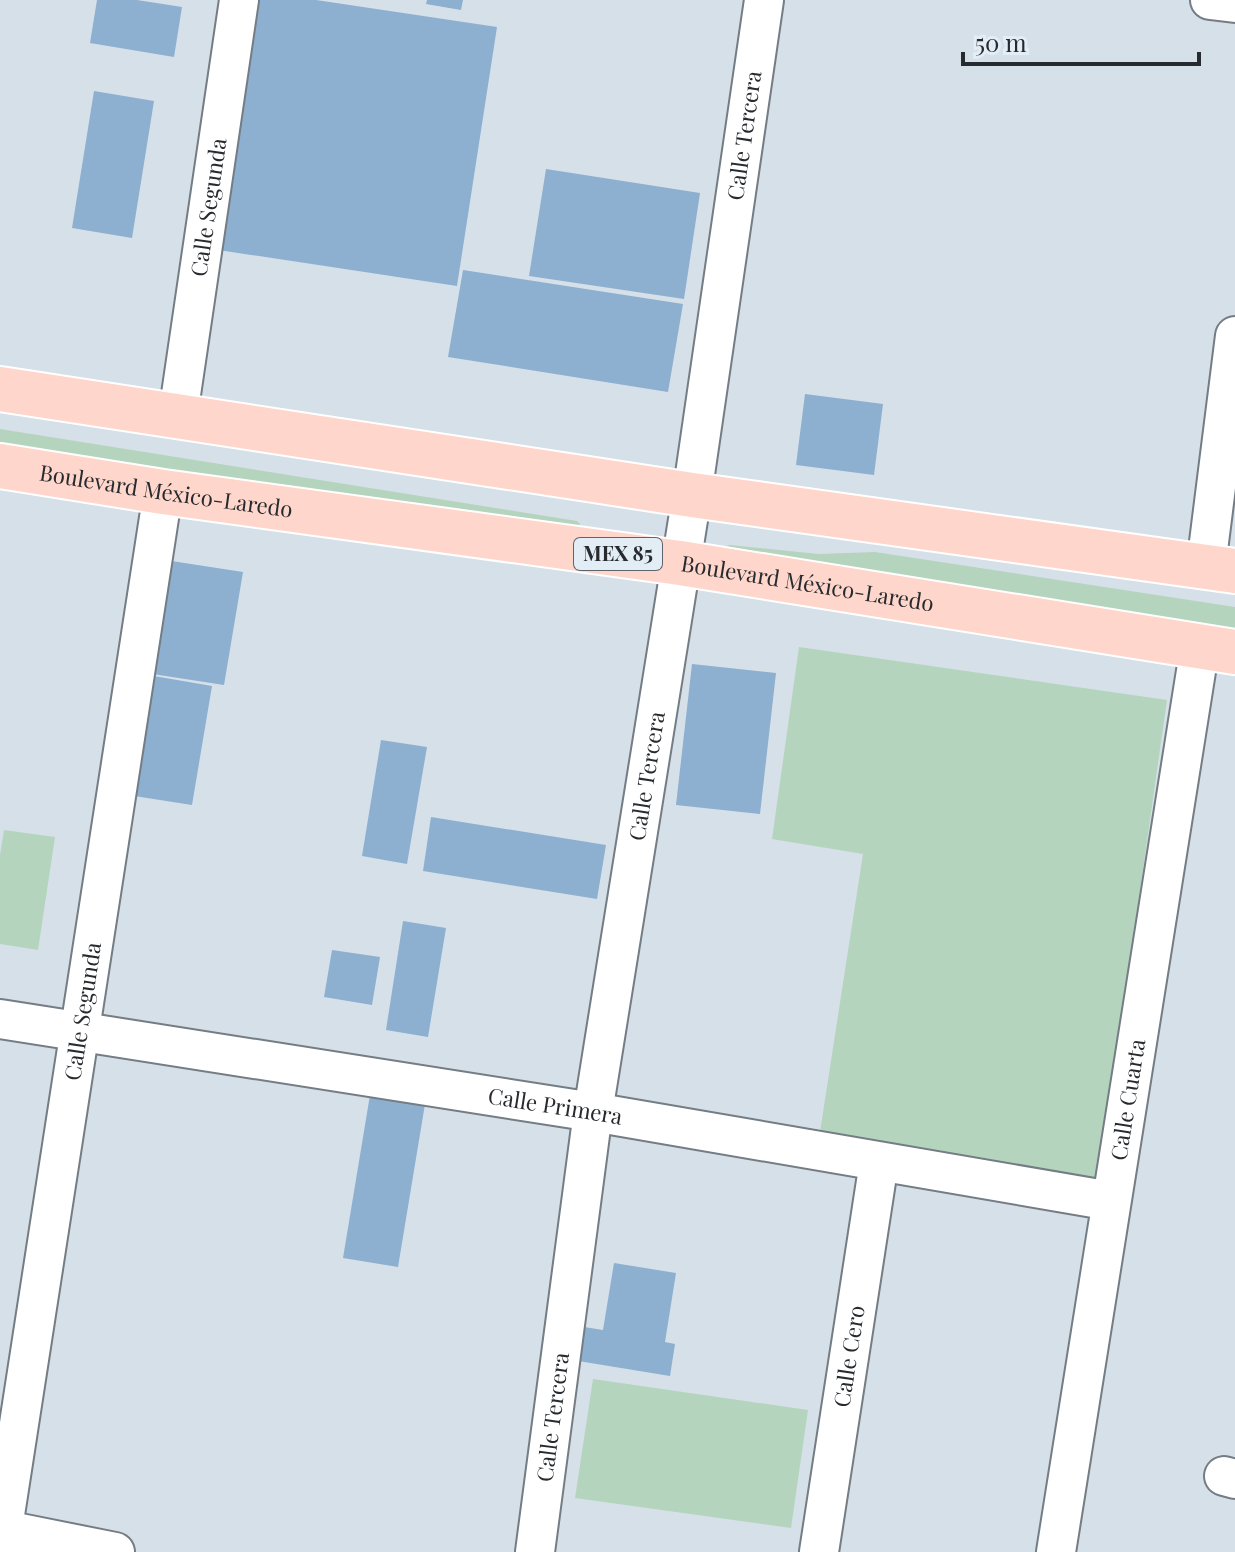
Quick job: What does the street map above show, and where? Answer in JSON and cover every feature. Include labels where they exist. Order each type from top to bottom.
[{"type":"main road","points":[[0,389],[692,495],[1220,569]]},
{"type":"main road","name":"Boulevard México-Laredo","points":[[0,466],[163,492],[680,563],[1217,649]]},
{"type":"street","name":"Calle Segunda","points":[[178,415],[239,0]]},
{"type":"street","name":"Calle Tercera","points":[[535,1552],[593,1112],[692,495],[764,0]]},
{"type":"street","points":[[1210,0],[1235,3]]},
{"type":"street","points":[[1220,569],[1235,336]]},
{"type":"street","name":"Calle Segunda","points":[[115,1552],[1,1535],[82,1030],[163,492]]},
{"type":"street","name":"Calle Cuarta","points":[[1056,1552],[1111,1201],[1217,649]]},
{"type":"street","name":"Calle Primera","points":[[0,1019],[593,1112],[1111,1201]]},
{"type":"street","name":"Calle Cero","points":[[819,1552],[879,1162]]},
{"type":"green space","points":[[0,429],[577,521],[580,524],[578,529],[0,448]]},
{"type":"green space","points":[[730,545],[819,554],[875,552],[1235,607],[1235,631],[725,552],[723,547]]},
{"type":"green space","points":[[799,647],[1167,700],[1099,1180],[820,1132],[863,854],[772,839]]},
{"type":"green space","points":[[4,830],[55,837],[38,950],[0,944],[0,855]]},
{"type":"green space","points":[[593,1379],[808,1410],[791,1528],[575,1498]]},
{"type":"building","points":[[97,0],[137,0],[182,7],[174,57],[90,43]]},
{"type":"building","points":[[251,0],[316,0],[497,27],[457,286],[212,249]]},
{"type":"building","points":[[427,0],[463,0],[461,10],[426,4]]},
{"type":"building","points":[[94,91],[154,101],[132,238],[72,228]]},
{"type":"building","points":[[546,169],[700,193],[684,299],[529,276]]},
{"type":"building","points":[[463,270],[683,304],[668,392],[448,357]]},
{"type":"building","points":[[805,394],[883,404],[874,475],[796,465]]},
{"type":"building","points":[[165,560],[243,572],[224,685],[146,673]]},
{"type":"building","points":[[692,664],[776,673],[760,814],[676,805]]},
{"type":"building","points":[[148,675],[212,686],[192,805],[128,795]]},
{"type":"building","points":[[381,740],[427,747],[407,864],[362,856]]},
{"type":"building","points":[[431,817],[606,845],[597,899],[423,871]]},
{"type":"building","points":[[403,921],[446,928],[428,1037],[386,1030]]},
{"type":"building","points":[[332,950],[380,957],[372,1005],[324,997]]},
{"type":"building","points":[[370,1095],[425,1104],[398,1267],[343,1258]]},
{"type":"building","points":[[614,1263],[676,1273],[665,1342],[675,1344],[670,1376],[572,1360],[578,1326],[603,1330]]}]
